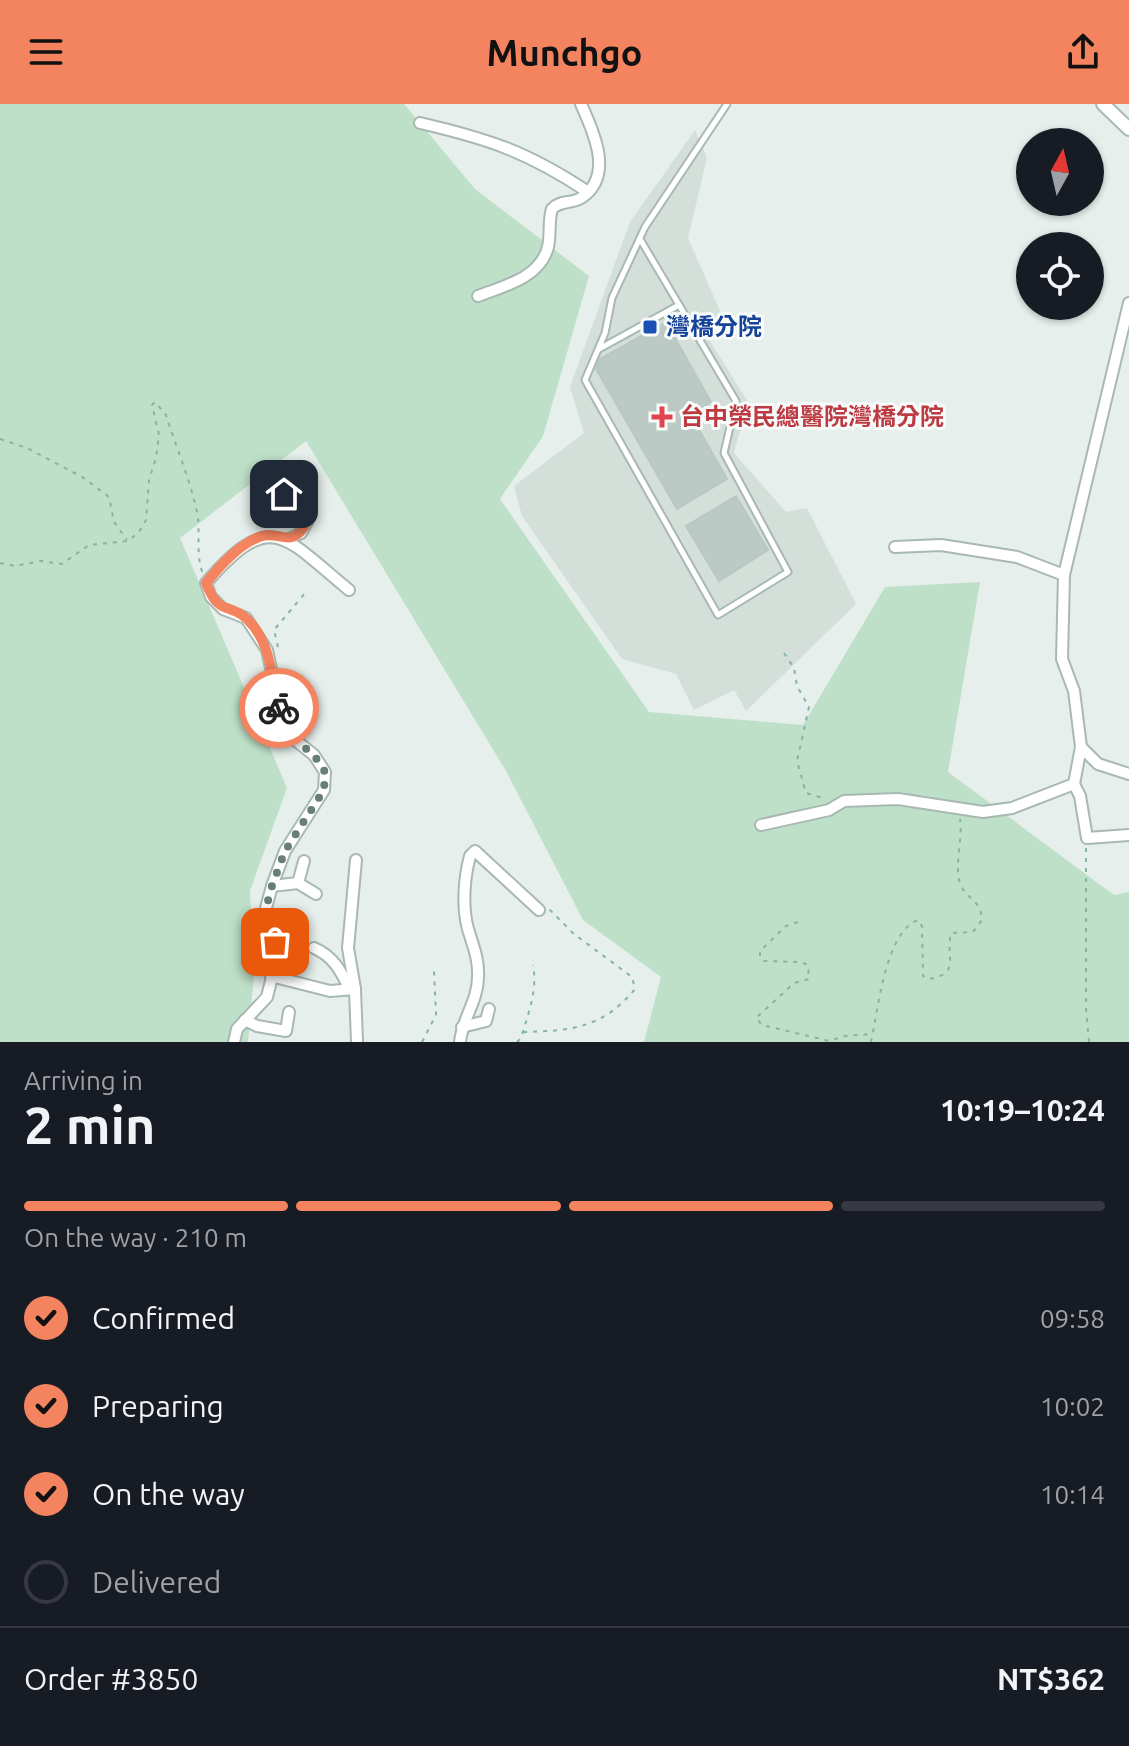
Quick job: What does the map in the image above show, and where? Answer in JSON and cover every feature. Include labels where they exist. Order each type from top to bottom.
[{"type":"street","points":[[478,296],[516,282],[542,262],[550,237],[552,209],[556,204],[578,200],[588,192],[599,173],[598,141],[581,104]]},
{"type":"street","points":[[1103,104],[1129,129]]},
{"type":"street","points":[[420,123],[508,147],[550,167],[588,192]]},
{"type":"street","points":[[1129,303],[1064,575],[1062,659],[1074,691],[1081,747],[1074,784],[1080,796],[1087,838],[1129,835]]},
{"type":"street","points":[[284,494],[302,512],[307,522],[301,533],[287,540]]},
{"type":"street","points":[[234,1042],[237,1029],[267,997],[274,969],[275,942],[266,908],[285,851],[324,790],[325,772],[314,755],[285,732],[267,650],[246,618],[223,609],[211,597],[206,583],[246,544],[262,536],[287,540],[349,590]]},
{"type":"street","points":[[895,547],[941,545],[1017,557],[1064,575]]},
{"type":"street","points":[[1081,747],[1098,764],[1129,774]]},
{"type":"street","points":[[761,825],[829,810],[844,801],[898,799],[983,812],[1012,808],[1074,784]]},
{"type":"street","points":[[460,1042],[462,1027],[473,1006],[479,979],[477,954],[467,927],[464,897],[470,856],[475,851],[486,859],[539,910]]},
{"type":"street","points":[[356,860],[348,948],[357,1042]]},
{"type":"street","points":[[298,883],[304,861]]},
{"type":"street","points":[[272,886],[298,883],[316,894]]},
{"type":"street","points":[[314,948],[338,966],[352,988]]},
{"type":"street","points":[[271,976],[330,991],[352,988]]},
{"type":"street","points":[[462,1027],[486,1021],[489,1009]]},
{"type":"street","points":[[245,1020],[257,1026],[286,1031],[289,1012]]},
{"type":"lane","points":[[640,239],[736,401],[724,453],[788,572],[718,615],[585,380],[605,333],[612,298],[640,239],[727,104]]},
{"type":"lane","points":[[598,350],[679,305]]},
{"type":"path","points":[[0,563],[15,566],[41,561],[62,564],[89,545],[128,541],[139,532],[146,520],[149,480],[159,435],[152,405],[155,402],[166,415],[197,511],[197,561],[206,583]]},
{"type":"path","points":[[0,439],[27,448],[84,478],[109,497],[114,522],[128,541]]},
{"type":"path","points":[[272,665],[278,658],[274,630],[306,592]]},
{"type":"path","points":[[784,653],[794,668],[797,686],[809,707],[797,761],[806,793],[819,799],[844,801]]},
{"type":"path","points":[[871,1042],[891,952],[909,924],[918,920],[922,926],[923,976],[928,979],[948,973],[951,933],[973,932],[982,920],[981,908],[958,880],[962,833],[958,810]]},
{"type":"path","points":[[1087,838],[1085,898],[1089,1042]]},
{"type":"path","points":[[523,1032],[556,1031],[595,1023],[623,1004],[635,989],[632,977],[574,934],[548,906],[539,910]]},
{"type":"path","points":[[798,922],[786,926],[760,951],[760,958],[808,965],[809,979],[794,983],[756,1018],[762,1025],[829,1041],[845,1036],[873,1034]]},
{"type":"path","points":[[517,1042],[532,1003],[533,965]]},
{"type":"path","points":[[422,1042],[436,1015],[434,971]]},
{"type":"shaded area","name":"台中榮民總醫院灣橋分院","points":[[695,130],[707,158],[688,238],[721,313],[710,341],[748,402],[734,453],[786,512],[807,508],[856,604],[746,711],[734,690],[694,710],[676,674],[622,659],[522,516],[514,486],[584,433],[570,387],[630,222]]},
{"type":"green space","points":[[0,104],[404,104],[475,189],[589,276],[543,436],[500,499],[649,712],[803,725],[885,587],[980,582],[948,772],[1114,895],[1129,892],[1129,1042],[644,1042],[661,977],[583,920],[506,771],[306,441],[180,538],[287,788],[250,891],[254,975],[248,1042],[0,1042]]},
{"type":"building","points":[[666,322],[711,402],[690,414],[727,479],[677,509],[596,369],[600,359]]},
{"type":"building","points":[[736,496],[768,550],[719,581],[686,526]]},
{"type":"way so far","points":[[275,942],[266,908],[272,886],[285,851],[324,790],[325,772],[314,755],[285,732],[279,708]]},
{"type":"place","name":"灣橋分院","points":[[650,327]]},
{"type":"place","name":"台中榮民總醫院灣橋分院","points":[[662,417]]},
{"type":"route","points":[[279,708],[267,650],[246,618],[223,609],[211,597],[206,583],[246,544],[262,536],[287,540],[301,533],[307,522],[302,512],[284,494]]}]
